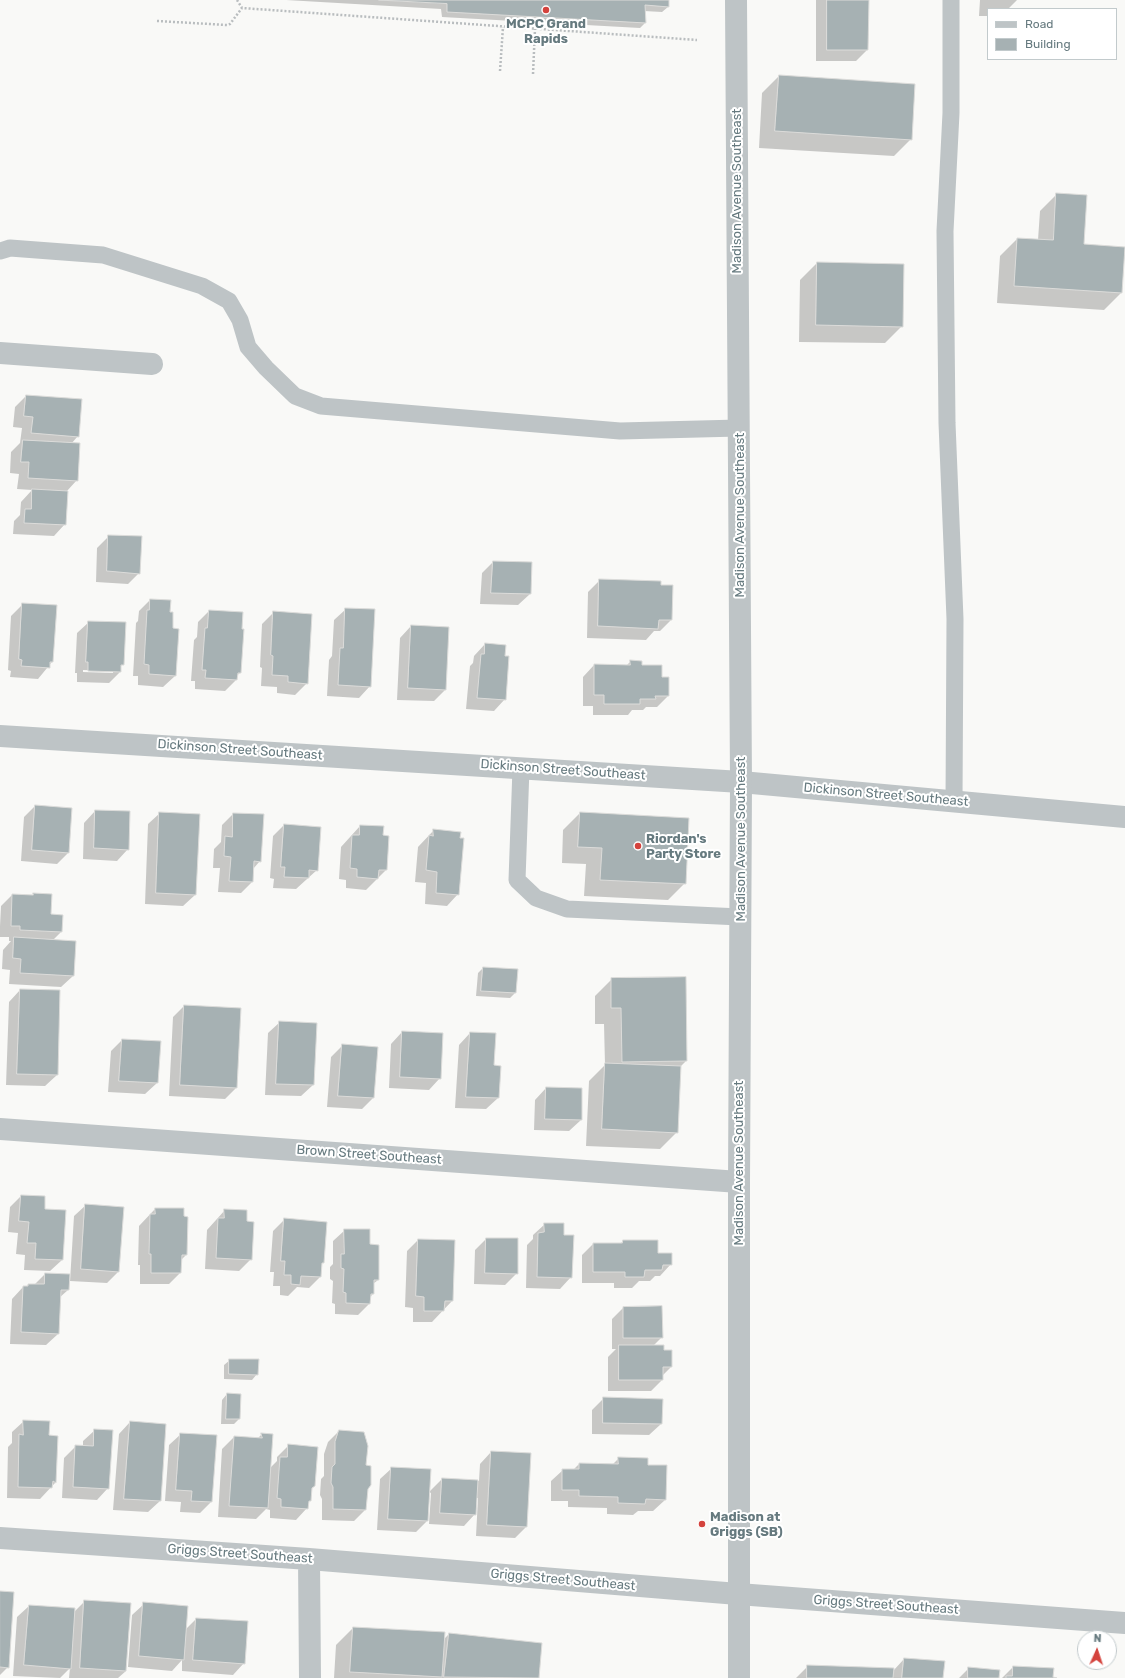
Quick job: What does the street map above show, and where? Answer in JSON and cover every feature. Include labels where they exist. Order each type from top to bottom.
[{"type":"street","name":"Madison Avenue Southeast","points":[[736,0],[741,782],[739,1678]]},
{"type":"street","points":[[0,353],[152,364]]},
{"type":"street","name":"Dickinson Street Southeast","points":[[0,736],[741,782],[1125,817]]},
{"type":"street","name":"Brown Street Southeast","points":[[0,1129],[739,1182]]},
{"type":"street","name":"Griggs Street Southeast","points":[[0,1538],[309,1559],[738,1594],[1125,1623]]},
{"type":"street","points":[[309,1559],[310,1678]]},
{"type":"lane","points":[[951,0],[951,113],[945,231],[947,423],[955,619],[954,802]]},
{"type":"lane","points":[[0,251],[10,248],[103,255],[202,286],[229,301],[240,320],[248,347],[266,368],[296,396],[321,406],[620,431],[739,428]]},
{"type":"lane","points":[[522,768],[517,880],[536,898],[567,909],[740,917]]},
{"type":"path","points":[[237,0],[242,8]]},
{"type":"path","points":[[157,21],[227,25],[230,24],[242,8]]},
{"type":"path","points":[[242,8],[697,40]]},
{"type":"path","points":[[500,72],[503,27]]},
{"type":"path","points":[[533,74],[535,29]]},
{"type":"building","name":"MCPC Grand Rapids","points":[[379,0],[669,0],[669,7],[645,5],[646,23],[447,12],[447,4]]},
{"type":"building","points":[[827,0],[869,0],[868,50],[827,50]]},
{"type":"building","points":[[779,75],[915,84],[912,140],[775,131]]},
{"type":"building","points":[[1056,193],[1087,195],[1084,244],[1125,247],[1122,293],[1014,286],[1017,238],[1053,240]]},
{"type":"building","points":[[817,262],[904,264],[903,327],[816,325]]},
{"type":"building","points":[[26,395],[82,399],[79,437],[31,433],[33,417],[24,416]]},
{"type":"building","points":[[23,440],[80,443],[78,481],[28,478],[29,462],[21,462]]},
{"type":"building","points":[[32,489],[68,491],[66,525],[24,523],[25,509],[31,509]]},
{"type":"building","points":[[108,535],[142,536],[140,574],[107,571]]},
{"type":"building","points":[[493,561],[532,562],[531,594],[491,593]]},
{"type":"building","points":[[599,579],[661,581],[661,585],[673,585],[672,620],[659,620],[658,629],[598,626]]},
{"type":"building","points":[[150,599],[171,600],[170,612],[173,612],[173,628],[179,629],[176,676],[149,674],[149,665],[144,664],[147,610],[149,610]]},
{"type":"building","points":[[22,603],[57,605],[53,662],[50,662],[50,668],[21,666],[22,660],[19,659]]},
{"type":"building","points":[[345,608],[375,609],[371,687],[338,685],[340,648],[343,648]]},
{"type":"building","points":[[209,610],[243,612],[242,629],[244,629],[241,673],[238,673],[237,680],[205,678],[206,670],[202,670],[205,628],[207,628]]},
{"type":"building","points":[[273,611],[312,614],[308,684],[288,682],[288,676],[272,675],[273,656],[271,655]]},
{"type":"building","points":[[88,621],[126,622],[124,665],[121,665],[121,672],[88,671],[88,662],[86,662]]},
{"type":"building","points":[[411,625],[449,627],[446,690],[408,688]]},
{"type":"building","points":[[485,643],[506,645],[505,656],[509,656],[506,700],[477,698],[481,654],[484,654]]},
{"type":"building","points":[[630,660],[642,661],[642,665],[662,665],[662,677],[669,677],[669,696],[655,696],[656,699],[640,699],[640,704],[604,704],[604,695],[594,695],[594,664],[630,665]]},
{"type":"building","points":[[35,805],[72,808],[69,853],[32,850]]},
{"type":"building","points":[[95,810],[130,811],[129,850],[94,848]]},
{"type":"building","points":[[159,812],[200,814],[196,895],[156,893]]},
{"type":"building","points":[[580,812],[689,818],[686,884],[600,880],[602,848],[578,847]]},
{"type":"building","points":[[233,813],[264,814],[261,862],[254,861],[253,882],[229,881],[231,857],[224,856],[225,836],[232,837]]},
{"type":"building","points":[[284,824],[321,827],[318,871],[309,870],[309,878],[284,877],[285,867],[281,867]]},
{"type":"building","points":[[360,825],[384,826],[383,835],[389,836],[387,870],[379,870],[378,879],[357,877],[357,869],[350,868],[352,835],[359,835]]},
{"type":"building","points":[[433,829],[461,832],[460,838],[464,838],[459,895],[436,893],[437,872],[426,870],[429,835],[433,836]]},
{"type":"building","points":[[33,893],[52,894],[51,914],[63,915],[62,932],[20,930],[20,926],[11,926],[12,894],[33,895]]},
{"type":"building","points":[[14,937],[76,941],[74,976],[20,973],[21,959],[13,958]]},
{"type":"building","points":[[483,967],[518,969],[516,993],[481,991]]},
{"type":"building","points":[[686,977],[687,1061],[622,1062],[621,1008],[611,1008],[611,978]]},
{"type":"building","points":[[20,989],[60,990],[58,1075],[17,1074]]},
{"type":"building","points":[[184,1005],[241,1008],[237,1088],[180,1085]]},
{"type":"building","points":[[279,1021],[317,1023],[314,1085],[276,1084]]},
{"type":"building","points":[[402,1031],[443,1033],[441,1079],[400,1077]]},
{"type":"building","points":[[470,1032],[496,1033],[494,1065],[501,1066],[499,1098],[466,1097]]},
{"type":"building","points":[[122,1039],[161,1041],[158,1083],[119,1081]]},
{"type":"building","points":[[342,1044],[378,1047],[374,1098],[338,1096]]},
{"type":"building","points":[[605,1063],[681,1066],[678,1133],[602,1129]]},
{"type":"building","points":[[546,1087],[582,1088],[582,1120],[545,1119]]},
{"type":"building","points":[[21,1195],[45,1196],[45,1209],[66,1210],[63,1260],[35,1259],[36,1243],[27,1243],[29,1222],[19,1221]]},
{"type":"building","points":[[85,1204],[124,1207],[119,1272],[81,1269]]},
{"type":"building","points":[[155,1208],[184,1208],[184,1216],[188,1217],[187,1255],[182,1255],[181,1273],[151,1273],[151,1254],[149,1254],[150,1214],[155,1214]]},
{"type":"building","points":[[224,1209],[247,1210],[247,1221],[254,1222],[252,1260],[216,1258],[218,1218],[224,1218]]},
{"type":"building","points":[[284,1218],[327,1222],[324,1263],[322,1263],[321,1277],[301,1276],[300,1285],[291,1284],[291,1275],[284,1275],[285,1261],[281,1261]]},
{"type":"building","points":[[544,1223],[564,1223],[564,1235],[574,1235],[572,1278],[537,1277],[538,1233],[544,1232]]},
{"type":"building","points":[[344,1229],[370,1229],[370,1244],[379,1245],[379,1280],[374,1280],[374,1294],[371,1294],[370,1304],[346,1303],[346,1293],[343,1292],[344,1269],[341,1268],[341,1254],[344,1254]]},
{"type":"building","points":[[486,1238],[518,1238],[518,1274],[485,1273]]},
{"type":"building","points":[[418,1239],[455,1240],[453,1301],[445,1301],[444,1311],[424,1311],[424,1297],[416,1296]]},
{"type":"building","points":[[623,1240],[658,1240],[658,1253],[672,1253],[672,1265],[663,1265],[662,1270],[645,1270],[644,1277],[625,1277],[625,1272],[593,1272],[593,1243],[622,1243]]},
{"type":"building","points":[[45,1273],[70,1274],[69,1290],[61,1290],[59,1334],[21,1332],[23,1286],[28,1286],[28,1284],[44,1284]]},
{"type":"building","points":[[662,1306],[663,1338],[623,1338],[623,1307]]},
{"type":"building","points":[[619,1345],[664,1345],[664,1350],[672,1350],[672,1367],[663,1367],[663,1380],[619,1380]]},
{"type":"building","points":[[229,1359],[259,1359],[258,1375],[229,1374]]},
{"type":"building","points":[[227,1393],[241,1394],[240,1419],[226,1419]]},
{"type":"building","points":[[603,1397],[663,1399],[662,1424],[603,1423]]},
{"type":"building","points":[[23,1420],[50,1421],[49,1435],[58,1436],[56,1483],[53,1481],[52,1488],[18,1487],[19,1434],[23,1435]]},
{"type":"building","points":[[130,1421],[166,1424],[161,1501],[124,1499]]},
{"type":"building","points":[[94,1429],[113,1430],[109,1489],[73,1487],[75,1445],[93,1446]]},
{"type":"building","points":[[339,1430],[364,1432],[368,1446],[366,1465],[371,1466],[371,1485],[368,1489],[366,1510],[333,1509],[333,1487],[331,1483],[332,1467],[335,1464],[335,1442]]},
{"type":"building","points":[[180,1433],[217,1435],[212,1502],[191,1501],[192,1491],[176,1490]]},
{"type":"building","points":[[261,1433],[273,1434],[268,1508],[229,1506],[234,1436],[262,1438]]},
{"type":"building","points":[[288,1444],[318,1447],[315,1486],[312,1488],[311,1501],[309,1501],[308,1509],[281,1507],[281,1499],[277,1498],[280,1457],[287,1457]]},
{"type":"building","points":[[491,1451],[531,1453],[527,1527],[487,1525]]},
{"type":"building","points":[[618,1457],[648,1458],[648,1465],[667,1465],[666,1500],[646,1499],[645,1504],[618,1503],[618,1497],[579,1496],[579,1490],[562,1490],[562,1469],[579,1469],[579,1463],[618,1464]]},
{"type":"building","points":[[391,1467],[431,1469],[428,1521],[388,1519]]},
{"type":"building","points":[[442,1478],[478,1480],[476,1515],[440,1513]]},
{"type":"building","points":[[0,1591],[14,1592],[9,1668],[0,1667]]},
{"type":"building","points":[[84,1600],[131,1603],[126,1671],[80,1668]]},
{"type":"building","points":[[143,1602],[188,1606],[184,1660],[139,1656]]},
{"type":"building","points":[[29,1605],[75,1608],[71,1669],[24,1665]]},
{"type":"building","points":[[196,1618],[248,1621],[245,1664],[193,1660]]},
{"type":"building","points":[[353,1627],[445,1632],[442,1677],[350,1672]]},
{"type":"building","points":[[449,1633],[542,1643],[539,1678],[444,1677]]},
{"type":"building","points":[[904,1658],[945,1661],[943,1678],[902,1678]]},
{"type":"building","points":[[807,1665],[894,1668],[893,1678],[807,1678]]},
{"type":"building","points":[[1013,1666],[1054,1668],[1053,1677],[1057,1678],[1006,1678],[1006,1676],[1012,1676]]},
{"type":"building","points":[[968,1667],[1000,1670],[999,1678],[968,1678]]},
{"type":"place","name":"MCPC Grand Rapids","points":[[546,10]]},
{"type":"place","name":"Riordan's Party Store","points":[[638,846]]},
{"type":"place","name":"Madison at Griggs (SB)","points":[[702,1524]]}]
